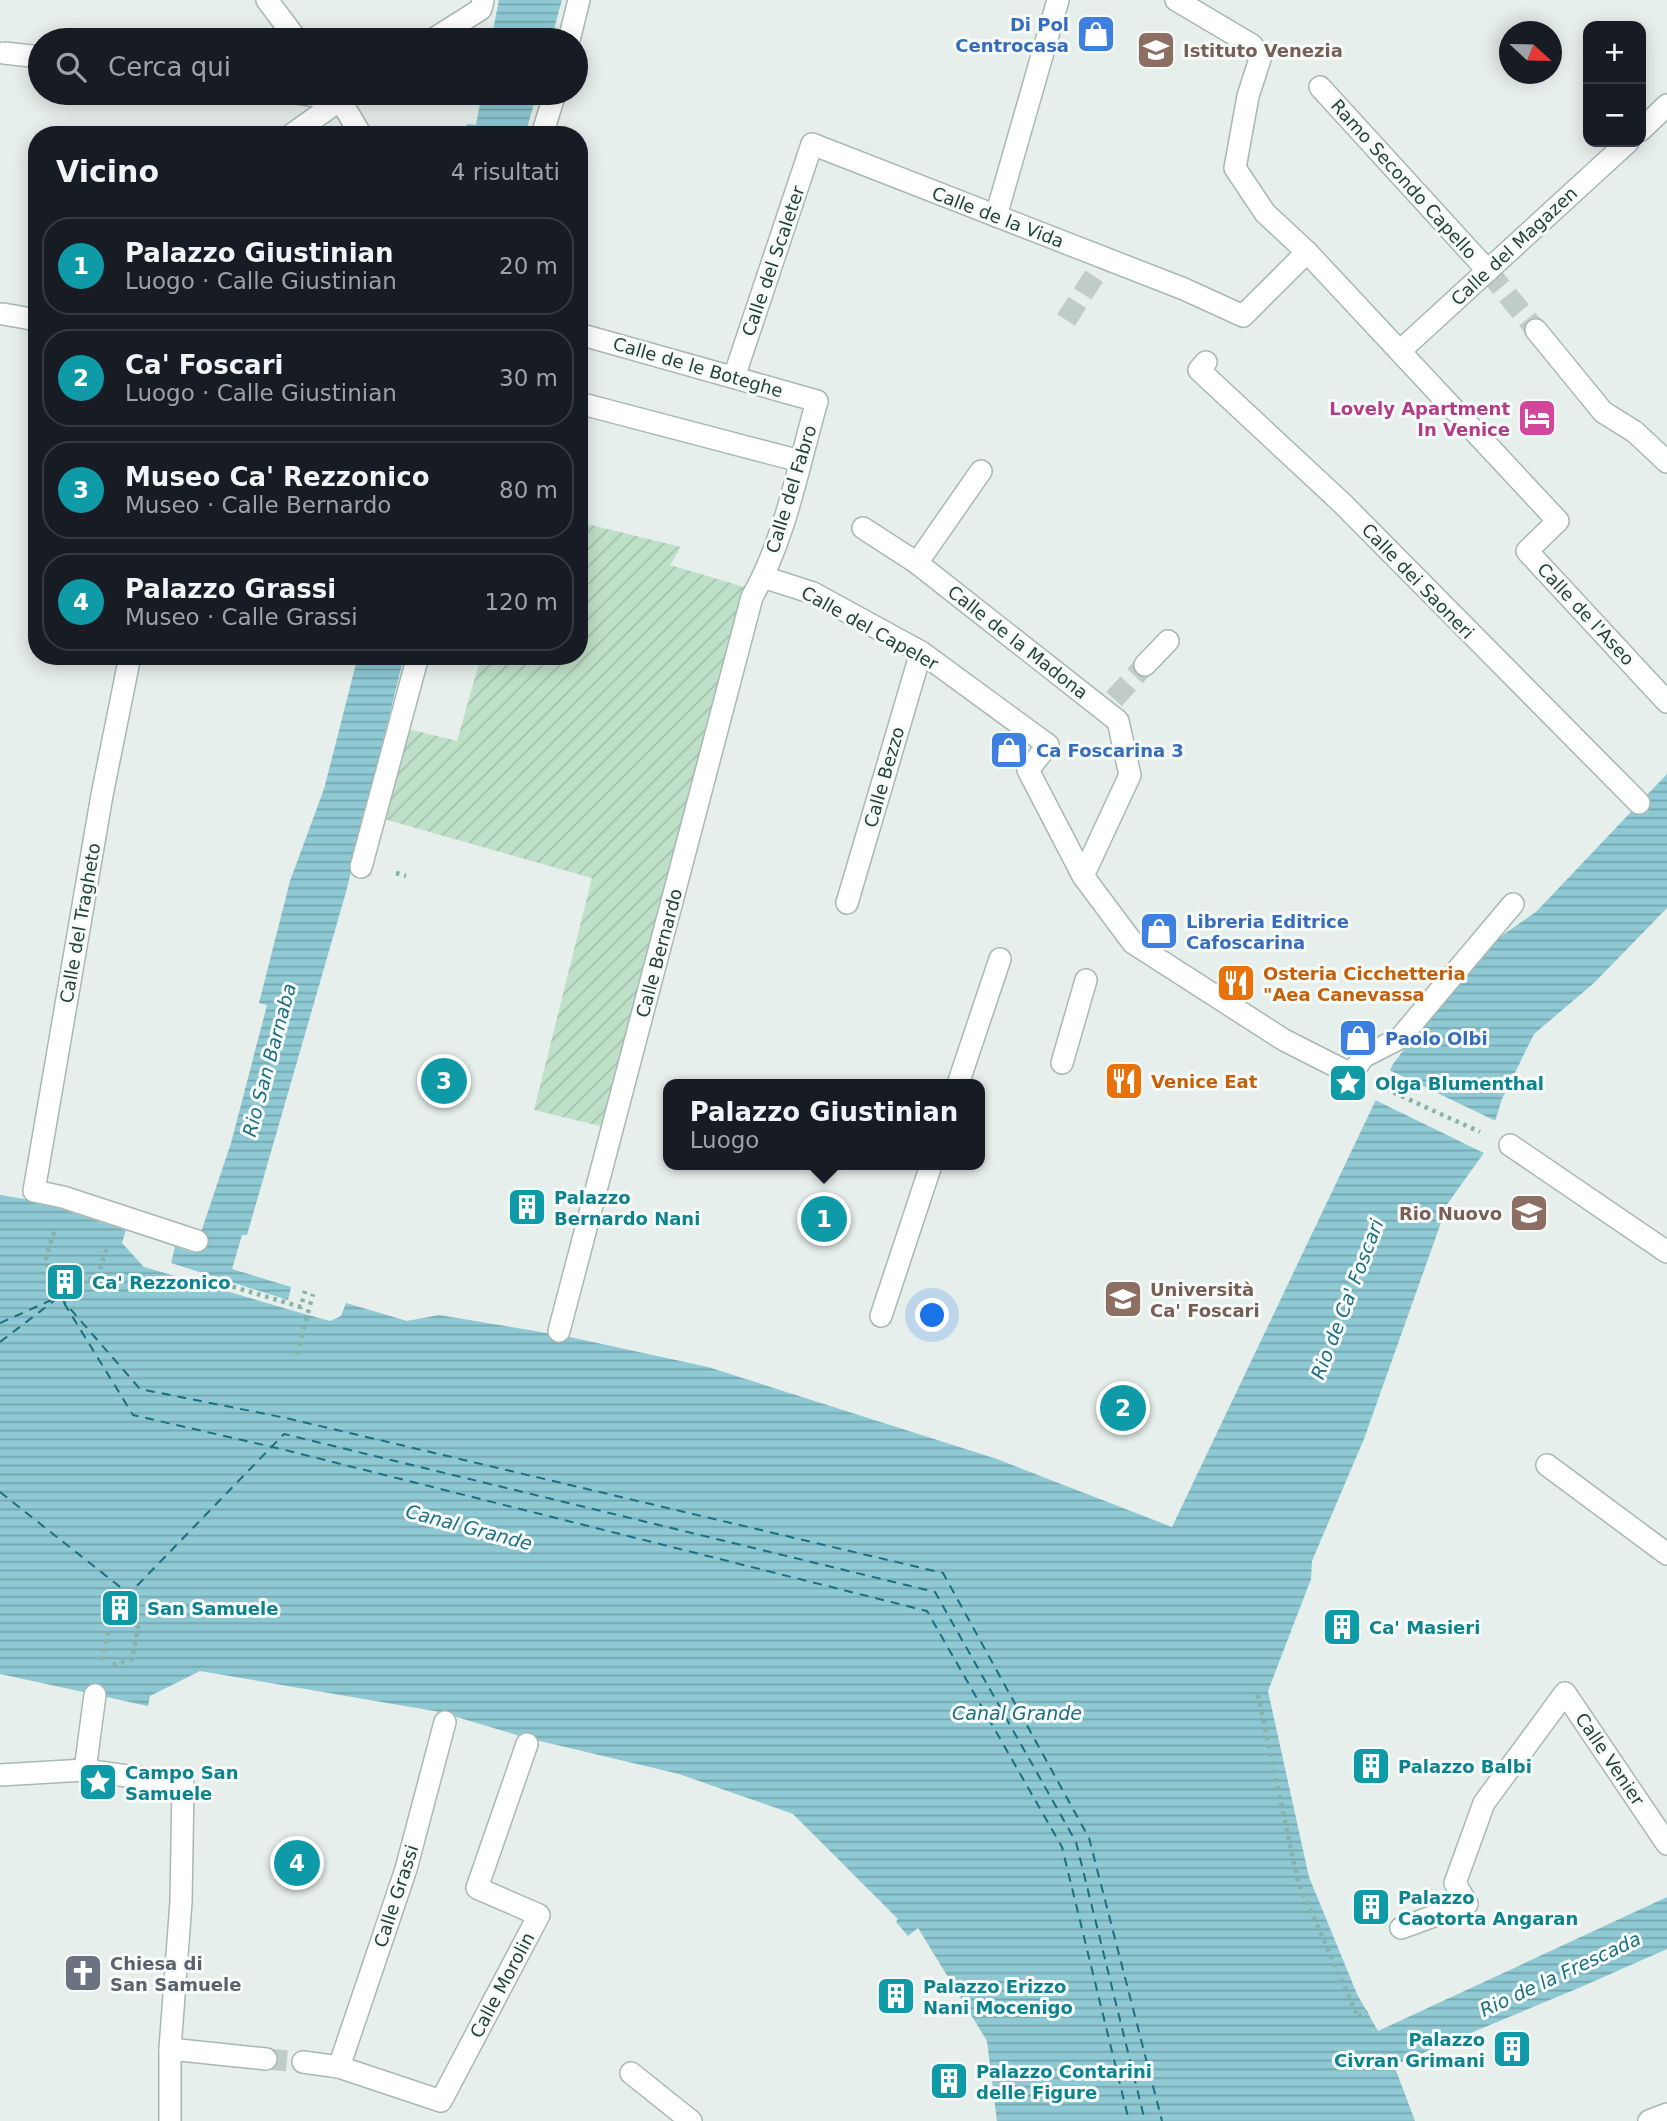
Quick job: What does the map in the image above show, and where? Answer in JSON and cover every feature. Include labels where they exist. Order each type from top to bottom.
[{"type":"street","points":[[267,0],[288,28]]},
{"type":"street","points":[[572,28],[579,0]]},
{"type":"street","points":[[996,216],[1058,0]]},
{"type":"street","name":"Calle de l'Aseo","points":[[1176,0],[1252,45],[1260,59],[1248,96],[1235,168],[1265,213],[1307,252],[1401,350],[1558,521],[1527,551],[1667,702]]},
{"type":"street","points":[[449,28],[482,4]]},
{"type":"street","points":[[4,52],[28,55]]},
{"type":"street","name":"Ramo Secondo Capello","points":[[1321,87],[1488,271]]},
{"type":"street","points":[[302,126],[329,105]]},
{"type":"street","points":[[347,105],[357,126]]},
{"type":"street","points":[[545,126],[551,105]]},
{"type":"street","points":[[1646,125],[1667,105]]},
{"type":"street","name":"Calle de la Vida","points":[[812,144],[996,216],[1103,263],[1184,289],[1243,316],[1307,252]]},
{"type":"street","name":"Calle del Scaleter","points":[[734,377],[812,144]]},
{"type":"street","name":"Calle del Magazen","points":[[1401,350],[1623,147]]},
{"type":"street","points":[[3,314],[28,318]]},
{"type":"street","points":[[1536,330],[1603,412],[1635,432],[1667,463]]},
{"type":"street","name":"Calle de le Boteghe","points":[[588,336],[817,401]]},
{"type":"street","name":"Calle dei Saoneri","points":[[1206,362],[1199,370],[1343,505],[1639,803]]},
{"type":"street","name":"Calle del Fabro","points":[[764,577],[796,460],[817,401]]},
{"type":"street","points":[[588,405],[796,460]]},
{"type":"street","points":[[918,563],[981,471]]},
{"type":"street","name":"Calle de la Madona","points":[[863,528],[918,563],[1112,710],[1130,775],[1083,876]]},
{"type":"street","name":"Calle del Capeler","points":[[764,577],[813,593],[921,652],[1048,745],[1028,770],[1083,876]]},
{"type":"street","name":"Calle Bernardo","points":[[559,1331],[752,597],[764,577]]},
{"type":"street","points":[[1144,665],[1168,641]]},
{"type":"street","name":"Calle Bezzo","points":[[847,903],[921,652]]},
{"type":"street","name":"Calle del Tragheto","points":[[63,1197],[34,1191],[128,665]]},
{"type":"street","points":[[361,867],[416,665]]},
{"type":"street","points":[[1083,876],[1133,943],[1349,1080],[1363,1057],[1400,1038],[1513,904]]},
{"type":"street","points":[[960,1079],[1000,959]]},
{"type":"street","points":[[1062,1063],[1086,980]]},
{"type":"street","points":[[1510,1145],[1667,1252]]},
{"type":"street","points":[[881,1316],[929,1170]]},
{"type":"street","points":[[63,1197],[197,1241]]},
{"type":"street","points":[[1547,1465],[1667,1554]]},
{"type":"street","name":"Calle Venier","points":[[1401,1928],[1467,1904],[1455,1883],[1484,1803],[1566,1693],[1667,1843]]},
{"type":"street","points":[[85,1770],[95,1695]]},
{"type":"street","name":"Calle Grassi","points":[[339,2067],[405,1869],[445,1722]]},
{"type":"street","name":"Calle Morolin","points":[[339,2067],[441,2101],[539,1915],[477,1888],[527,1744]]},
{"type":"street","points":[[0,1775],[85,1770],[183,1784],[181,1902],[170,2049],[170,2121]]},
{"type":"street","points":[[170,2049],[265,2059]]},
{"type":"street","points":[[303,2062],[339,2067]]},
{"type":"street","points":[[631,2073],[691,2121]]},
{"type":"street","points":[[1648,2121],[1667,2114]]},
{"type":"path","points":[[1392,1092],[1451,1119]]},
{"type":"path","points":[[63,1197],[46,1258],[60,1297],[98,1275],[117,1216]]},
{"type":"path","points":[[211,1280],[301,1307],[305,1291]]},
{"type":"path","points":[[297,1354],[313,1294]]},
{"type":"path","points":[[95,1695],[100,1670],[110,1622],[129,1594],[138,1628],[132,1659],[100,1670]]},
{"type":"path","points":[[1258,1695],[1298,1882],[1358,2017],[1367,2011]]},
{"type":"green space","points":[[588,524],[681,547],[670,565],[748,588],[604,1127],[534,1110],[592,878],[384,819],[409,729],[457,741],[478,665],[588,665]]},
{"type":"water","points":[[499,0],[562,0],[554,28],[493,28]]},
{"type":"water","points":[[480,105],[534,105],[528,126],[467,126],[476,125]]},
{"type":"water","name":"Canal Grande","points":[[356,665],[402,665],[346,892],[247,1235],[242,1235],[232,1269],[291,1287],[288,1300],[294,1311],[330,1321],[341,1316],[346,1303],[407,1321],[439,1315],[565,1336],[708,1367],[997,1459],[1172,1527],[1393,1064],[1431,1014],[1500,937],[1537,911],[1667,774],[1667,908],[1594,983],[1534,1034],[1502,1099],[1486,1150],[1448,1203],[1364,1439],[1312,1561],[1311,1579],[1268,1691],[1309,1877],[1357,1994],[1378,2031],[1667,1897],[1667,1949],[1394,2065],[1415,2121],[997,2121],[987,2041],[918,1928],[908,1936],[896,1922],[898,1919],[793,1814],[679,1774],[523,1737],[440,1712],[200,1671],[150,1696],[148,1706],[0,1674],[0,1195],[37,1201],[194,1253],[231,1143],[267,1005],[259,1003],[290,881],[324,789]]},
{"type":"pier","points":[[1387,1069],[1498,1122],[1488,1155],[1373,1099]]},
{"type":"pier","points":[[126,1230],[175,1247],[171,1263],[288,1300],[294,1311],[144,1267],[122,1243]]},
{"type":"ferry route","points":[[0,1342],[59,1297]]},
{"type":"ferry route","points":[[60,1297],[140,1389],[286,1418],[943,1573],[1089,1838],[1162,2121]]},
{"type":"ferry route","points":[[0,1323],[56,1298]]},
{"type":"ferry route","points":[[64,1303],[133,1415],[281,1449],[927,1611],[1062,1847],[1129,2121]]},
{"type":"ferry route","points":[[0,1492],[129,1594],[284,1434],[935,1592],[1076,1842],[1145,2121]]},
{"type":"tunnel","points":[[1066,320],[1100,267]]},
{"type":"tunnel","points":[[1488,271],[1536,330]]},
{"type":"tunnel","points":[[1114,699],[1145,665]]},
{"type":"tunnel","points":[[266,2059],[303,2062]]},
{"type":"place","name":"Di Pol Centrocasa","points":[[1096,34]]},
{"type":"place","name":"Istituto Venezia","points":[[1156,50]]},
{"type":"place","name":"Lovely Apartment In Venice","points":[[1537,418]]},
{"type":"place","name":"Ca Foscarina 3","points":[[1009,750]]},
{"type":"place","name":"Libreria Editrice Cafoscarina","points":[[1159,931]]},
{"type":"place","name":"Osteria Cicchetteria \"Aea Canevassa","points":[[1236,983]]},
{"type":"place","name":"Paolo Olbi","points":[[1358,1038]]},
{"type":"place","name":"Museo Ca' Rezzonico","points":[[444,1081]]},
{"type":"place","name":"Venice Eat","points":[[1124,1081]]},
{"type":"place","name":"Olga Blumenthal","points":[[1348,1083]]},
{"type":"place","name":"Palazzo Bernardo Nani","points":[[527,1207]]},
{"type":"place","name":"Rio Nuovo","points":[[1529,1213]]},
{"type":"place","name":"Palazzo Giustinian","points":[[824,1219]]},
{"type":"place","name":"Ca' Rezzonico","points":[[65,1282]]},
{"type":"place","name":"Università Ca' Foscari","points":[[1123,1299]]},
{"type":"place","name":"Ca' Foscari","points":[[1123,1408]]},
{"type":"place","name":"San Samuele","points":[[120,1608]]},
{"type":"place","name":"Ca' Masieri","points":[[1342,1627]]},
{"type":"place","name":"Palazzo Balbi","points":[[1371,1766]]},
{"type":"place","name":"Campo San Samuele","points":[[98,1782]]},
{"type":"place","name":"Palazzo Grassi","points":[[297,1863]]},
{"type":"place","name":"Palazzo Caotorta Angaran","points":[[1371,1907]]},
{"type":"place","name":"Chiesa di San Samuele","points":[[83,1973]]},
{"type":"place","name":"Palazzo Erizzo Nani Mocenigo","points":[[896,1996]]},
{"type":"place","name":"Palazzo Civran Grimani","points":[[1512,2049]]},
{"type":"place","name":"Palazzo Contarini delle Figure","points":[[949,2081]]},
{"type":"water label","name":"Rio San Barnaba","points":[[269,1060]]},
{"type":"water label","name":"Rio de Ca' Foscari","points":[[1347,1299]]},
{"type":"water label","name":"Rio de la Frescada","points":[[1560,1974]]}]
